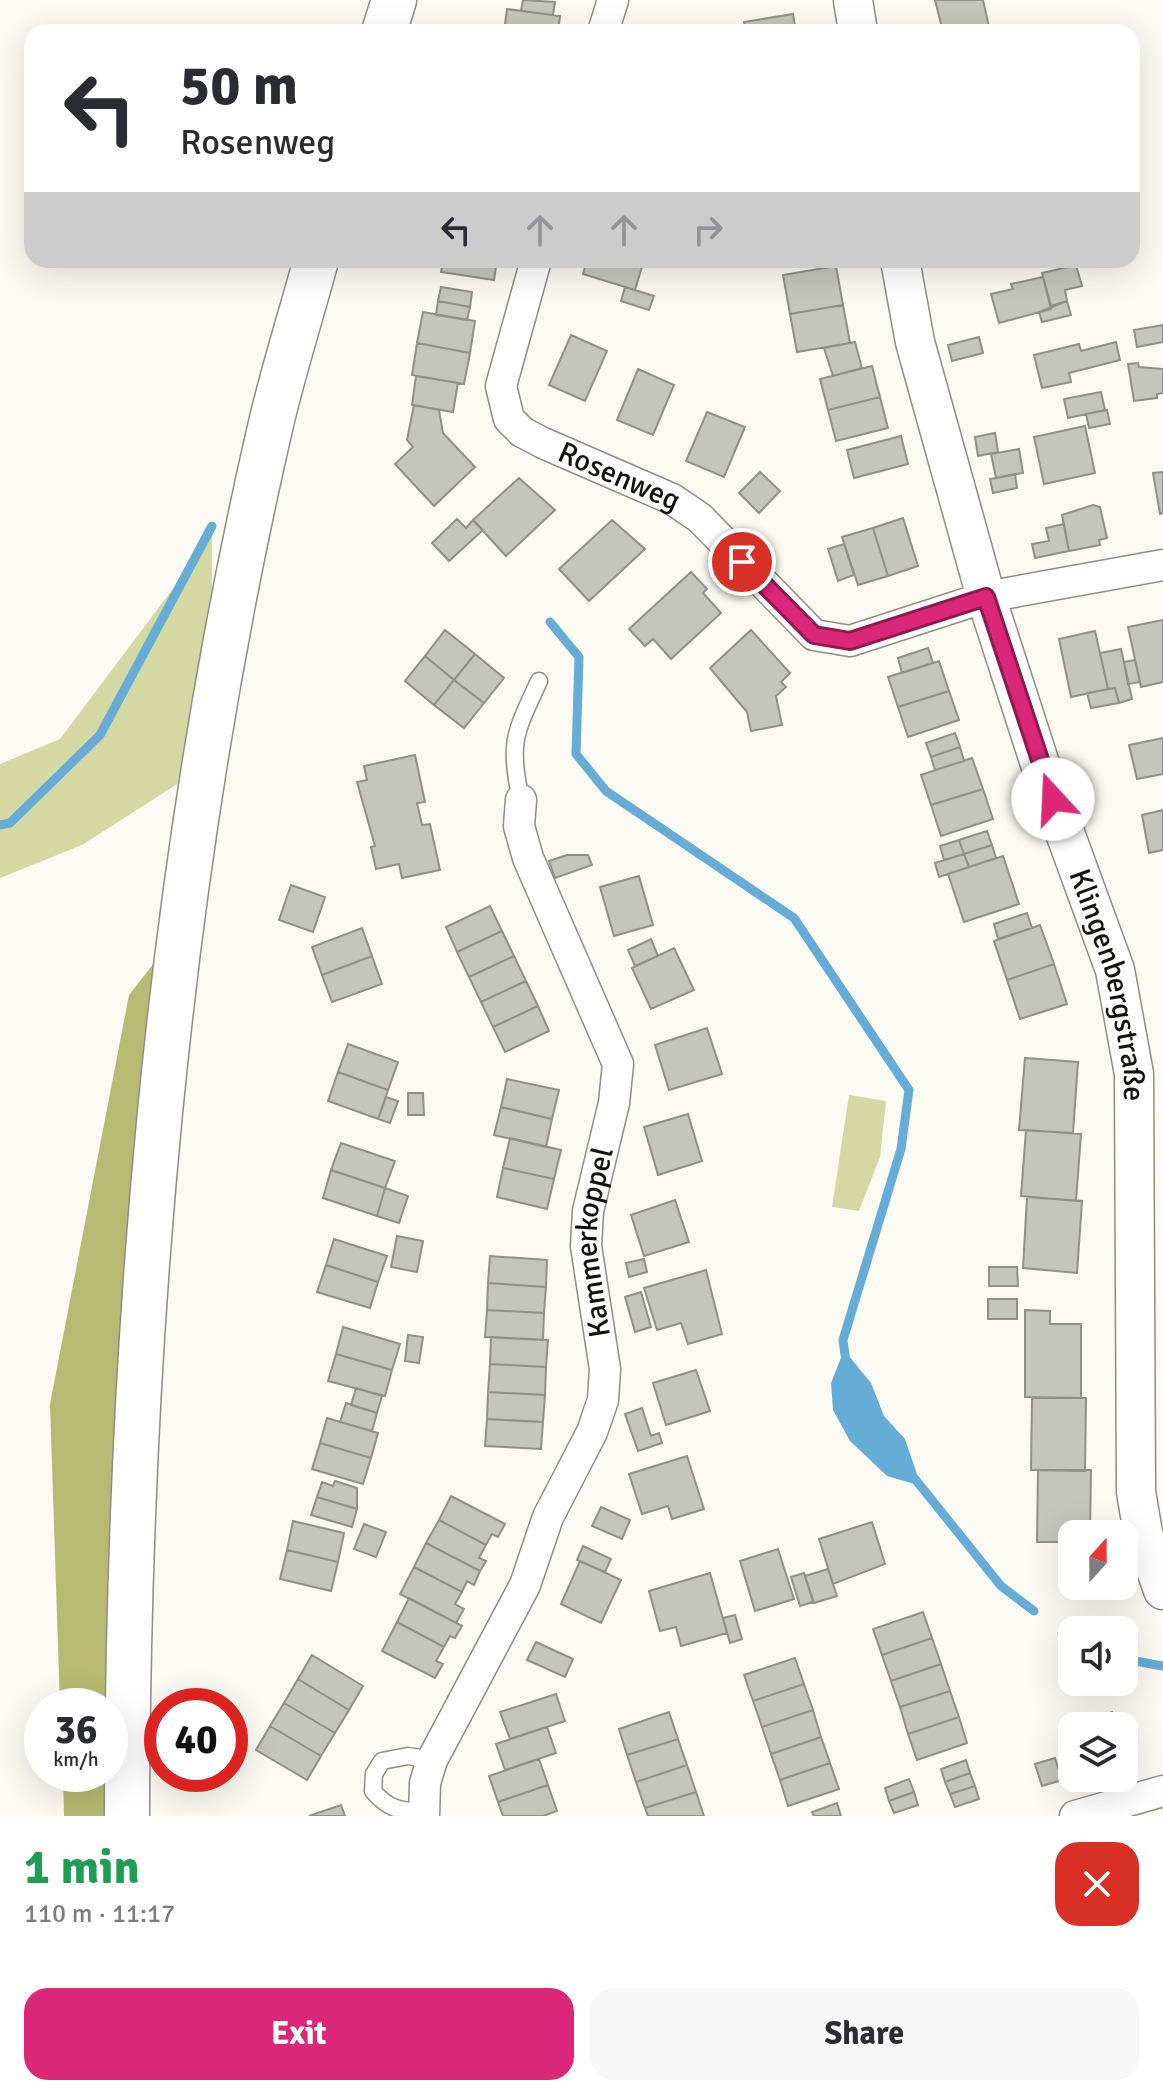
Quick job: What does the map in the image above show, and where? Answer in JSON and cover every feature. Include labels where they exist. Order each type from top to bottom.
[{"type":"main road","points":[[386,24],[394,0]]},
{"type":"main road","points":[[127,1816],[127,1667],[156,1132],[194,830],[223,665],[271,426],[314,268]]},
{"type":"street","points":[[606,24],[613,0]]},
{"type":"street","points":[[853,0],[857,24]]},
{"type":"street","name":"Rosenweg","points":[[534,268],[501,386],[509,419],[522,432],[672,499],[700,518],[814,635],[850,641],[986,597],[1163,565]]},
{"type":"street","name":"Klingenbergstraße","points":[[901,268],[915,342],[986,597],[1042,770],[1115,970],[1134,1074],[1136,1492],[1143,1533],[1163,1590]]},
{"type":"street","name":"Kammerkoppel","points":[[424,1814],[432,1760],[525,1585],[548,1517],[592,1432],[603,1400],[605,1369],[586,1246],[588,1211],[614,1103],[618,1064],[528,858],[519,826],[521,800]]},
{"type":"street","points":[[1075,1816],[1163,1791]]},
{"type":"lane","points":[[521,800],[513,769],[513,740],[539,681]]},
{"type":"lane","name":"Kammerkoppel","points":[[424,1814],[398,1811],[384,1804],[373,1791],[374,1774],[382,1761],[395,1757],[432,1760]]},
{"type":"green space","points":[[212,526],[212,604],[179,783],[82,845],[0,878],[0,764],[60,739],[193,562]]},
{"type":"green space","points":[[154,963],[127,1305],[118,1688],[59,1688],[50,1404],[129,995]]},
{"type":"green space","points":[[849,1095],[886,1101],[880,1157],[859,1211],[832,1207]]},
{"type":"green space","points":[[63,1792],[116,1792],[115,1816],[64,1816]]},
{"type":"water","points":[[844,1350],[871,1383],[884,1416],[905,1439],[921,1486],[887,1476],[850,1441],[833,1410],[831,1383]]},
{"type":"building","points":[[523,0],[555,2],[553,15],[521,11]]},
{"type":"building","points":[[935,0],[983,0],[988,24],[941,24]]},
{"type":"building","points":[[507,9],[560,16],[559,24],[505,24]]},
{"type":"building","points":[[793,14],[795,24],[744,24]]},
{"type":"building","points":[[442,268],[496,268],[494,280],[441,272]]},
{"type":"building","points":[[585,268],[642,268],[635,290],[583,274]]},
{"type":"building","points":[[836,268],[843,305],[790,314],[783,275]]},
{"type":"building","points":[[1077,268],[1082,286],[1065,290],[1067,301],[1051,306],[1042,273]]},
{"type":"building","points":[[1043,277],[1051,309],[999,323],[991,294],[1013,289],[1011,284]]},
{"type":"building","points":[[441,287],[472,292],[470,307],[438,301]]},
{"type":"building","points":[[625,287],[654,296],[649,310],[621,301]]},
{"type":"building","points":[[438,301],[470,307],[467,320],[436,315]]},
{"type":"building","points":[[1067,301],[1071,315],[1042,322],[1039,312]]},
{"type":"building","points":[[843,305],[850,343],[797,352],[790,314]]},
{"type":"building","points":[[423,312],[475,321],[470,353],[417,343]]},
{"type":"building","points":[[1163,325],[1163,342],[1137,347],[1134,330]]},
{"type":"building","points":[[571,335],[607,351],[585,401],[549,385]]},
{"type":"building","points":[[979,337],[983,353],[952,361],[948,345]]},
{"type":"building","points":[[855,342],[862,368],[833,376],[824,348]]},
{"type":"building","points":[[1116,342],[1120,360],[1069,373],[1071,382],[1042,388],[1034,355],[1079,344],[1081,351]]},
{"type":"building","points":[[417,343],[470,353],[464,384],[412,375]]},
{"type":"building","points":[[1138,363],[1139,367],[1163,369],[1163,393],[1157,394],[1157,398],[1134,401],[1128,364]]},
{"type":"building","points":[[872,366],[880,397],[828,410],[820,379]]},
{"type":"building","points":[[638,369],[674,385],[653,435],[617,420]]},
{"type":"building","points":[[416,376],[458,383],[453,412],[412,405]]},
{"type":"building","points":[[1101,392],[1105,410],[1068,418],[1064,399]]},
{"type":"building","points":[[880,397],[888,428],[836,441],[828,410]]},
{"type":"building","points":[[414,405],[439,410],[443,433],[475,467],[434,506],[395,464],[413,447],[407,440]]},
{"type":"building","points":[[1107,410],[1110,424],[1089,428],[1086,414]]},
{"type":"building","points":[[707,412],[745,427],[724,477],[686,461]]},
{"type":"building","points":[[1085,426],[1095,473],[1044,484],[1034,437]]},
{"type":"building","points":[[995,433],[998,452],[978,456],[975,437]]},
{"type":"building","points":[[901,436],[908,464],[854,478],[847,450]]},
{"type":"building","points":[[1019,449],[1023,473],[996,478],[991,454]]},
{"type":"building","points":[[760,472],[780,491],[759,513],[739,493]]},
{"type":"building","points":[[1163,472],[1163,513],[1160,514],[1153,473]]},
{"type":"building","points":[[1015,474],[1017,488],[993,493],[990,479]]},
{"type":"building","points":[[519,478],[555,510],[506,556],[473,520]]},
{"type":"building","points":[[1093,505],[1100,507],[1107,538],[1099,540],[1100,545],[1069,551],[1062,515]]},
{"type":"building","points":[[903,518],[918,566],[888,576],[873,528]]},
{"type":"building","points":[[457,519],[466,528],[473,520],[483,530],[449,561],[432,543]]},
{"type":"building","points":[[612,520],[645,549],[589,601],[559,569]]},
{"type":"building","points":[[1064,524],[1069,551],[1035,558],[1032,544],[1049,541],[1046,528]]},
{"type":"building","points":[[873,528],[888,576],[858,585],[842,537]]},
{"type":"building","points":[[844,544],[854,575],[838,581],[828,549]]},
{"type":"building","points":[[691,572],[707,589],[703,593],[721,613],[671,659],[653,639],[645,646],[629,629]]},
{"type":"building","points":[[1163,620],[1163,682],[1141,687],[1128,627]]},
{"type":"building","points":[[445,630],[475,654],[454,680],[425,656]]},
{"type":"building","points":[[751,630],[790,673],[781,682],[786,687],[776,696],[782,725],[751,731],[747,712],[710,668]]},
{"type":"building","points":[[1095,631],[1108,689],[1071,697],[1059,639]]},
{"type":"building","points":[[928,648],[933,663],[902,673],[898,658]]},
{"type":"building","points":[[1121,649],[1132,699],[1119,703],[1115,688],[1108,689],[1100,653]]},
{"type":"building","points":[[475,654],[504,678],[484,703],[454,680]]},
{"type":"building","points":[[425,656],[454,680],[434,705],[405,681]]},
{"type":"building","points":[[1135,660],[1140,682],[1128,684],[1124,662]]},
{"type":"building","points":[[939,661],[949,691],[898,707],[888,677]]},
{"type":"building","points":[[454,680],[484,703],[464,728],[434,705]]},
{"type":"building","points":[[1115,688],[1119,703],[1091,708],[1087,693]]},
{"type":"building","points":[[949,691],[959,720],[908,737],[898,707]]},
{"type":"building","points":[[955,733],[960,747],[931,757],[926,743]]},
{"type":"building","points":[[1163,738],[1163,774],[1137,779],[1129,745]]},
{"type":"building","points":[[960,747],[964,761],[935,770],[931,757]]},
{"type":"building","points":[[415,755],[425,802],[417,803],[422,825],[430,824],[440,870],[402,878],[399,864],[376,869],[371,847],[375,846],[357,782],[367,780],[364,766]]},
{"type":"building","points":[[972,758],[983,789],[931,805],[921,775]]},
{"type":"building","points":[[983,789],[993,819],[941,836],[931,805]]},
{"type":"building","points":[[1163,810],[1163,850],[1149,853],[1142,815]]},
{"type":"building","points":[[987,831],[992,845],[964,854],[959,840]]},
{"type":"building","points":[[959,840],[964,854],[944,860],[940,846]]},
{"type":"building","points":[[992,845],[996,858],[969,867],[964,854]]},
{"type":"building","points":[[964,854],[969,867],[939,877],[935,863]]},
{"type":"building","points":[[567,855],[588,855],[592,865],[555,878],[549,861]]},
{"type":"building","points":[[1003,856],[1019,904],[964,922],[948,874]]},
{"type":"building","points":[[639,876],[653,925],[614,936],[600,887]]},
{"type":"building","points":[[291,885],[325,897],[313,932],[279,920]]},
{"type":"building","points":[[490,906],[502,931],[457,952],[446,927]]},
{"type":"building","points":[[1027,913],[1032,928],[998,939],[994,924]]},
{"type":"building","points":[[1040,925],[1054,964],[1007,980],[994,941]]},
{"type":"building","points":[[362,928],[372,956],[322,975],[312,947]]},
{"type":"building","points":[[502,931],[514,956],[469,977],[457,952]]},
{"type":"building","points":[[651,939],[658,956],[635,966],[628,950]]},
{"type":"building","points":[[674,948],[694,990],[651,1009],[632,968]]},
{"type":"building","points":[[372,956],[382,984],[332,1002],[322,975]]},
{"type":"building","points":[[514,956],[526,981],[481,1002],[469,977]]},
{"type":"building","points":[[1054,964],[1067,1004],[1020,1019],[1007,980]]},
{"type":"building","points":[[526,981],[538,1006],[493,1027],[481,1002]]},
{"type":"building","points":[[538,1006],[549,1031],[505,1052],[493,1027]]},
{"type":"building","points":[[707,1028],[722,1074],[669,1090],[655,1045]]},
{"type":"building","points":[[348,1044],[398,1062],[388,1090],[338,1072]]},
{"type":"building","points":[[1025,1058],[1078,1062],[1073,1133],[1019,1130]]},
{"type":"building","points":[[338,1072],[388,1090],[378,1119],[328,1101]]},
{"type":"building","points":[[507,1079],[559,1090],[552,1119],[501,1107]]},
{"type":"building","points":[[408,1093],[423,1093],[424,1115],[408,1115]]},
{"type":"building","points":[[386,1097],[398,1101],[390,1123],[378,1119]]},
{"type":"building","points":[[501,1107],[552,1119],[546,1147],[494,1135]]},
{"type":"building","points":[[688,1114],[702,1161],[658,1175],[644,1127]]},
{"type":"building","points":[[1026,1130],[1081,1134],[1076,1201],[1021,1196]]},
{"type":"building","points":[[510,1138],[561,1150],[554,1179],[503,1168]]},
{"type":"building","points":[[341,1143],[395,1161],[385,1188],[331,1170]]},
{"type":"building","points":[[503,1168],[554,1179],[547,1209],[497,1197]]},
{"type":"building","points":[[331,1170],[385,1188],[377,1216],[323,1198]]},
{"type":"building","points":[[385,1188],[408,1196],[399,1223],[377,1216]]},
{"type":"building","points":[[1027,1197],[1082,1201],[1077,1273],[1023,1268]]},
{"type":"building","points":[[675,1200],[689,1242],[644,1256],[631,1215]]},
{"type":"building","points":[[397,1236],[423,1241],[417,1272],[391,1267]]},
{"type":"building","points":[[334,1239],[387,1256],[378,1282],[326,1265]]},
{"type":"building","points":[[490,1256],[547,1260],[546,1287],[488,1283]]},
{"type":"building","points":[[644,1259],[647,1272],[629,1277],[626,1263]]},
{"type":"building","points":[[326,1265],[378,1282],[370,1308],[317,1292]]},
{"type":"building","points":[[989,1267],[1017,1267],[1018,1286],[989,1286]]},
{"type":"building","points":[[706,1270],[722,1334],[688,1344],[681,1323],[657,1330],[644,1288]]},
{"type":"building","points":[[488,1283],[546,1287],[544,1313],[487,1310]]},
{"type":"building","points":[[641,1292],[651,1327],[635,1332],[625,1297]]},
{"type":"building","points":[[988,1299],[1017,1299],[1017,1319],[988,1319]]},
{"type":"building","points":[[487,1310],[544,1313],[543,1340],[485,1337]]},
{"type":"building","points":[[1025,1310],[1050,1311],[1050,1324],[1081,1324],[1081,1398],[1025,1397]]},
{"type":"building","points":[[343,1327],[400,1344],[392,1370],[336,1354]]},
{"type":"building","points":[[408,1335],[423,1337],[419,1363],[405,1361]]},
{"type":"building","points":[[491,1337],[548,1340],[546,1367],[490,1364]]},
{"type":"building","points":[[336,1354],[392,1370],[385,1396],[328,1381]]},
{"type":"building","points":[[490,1364],[546,1367],[545,1395],[488,1392]]},
{"type":"building","points":[[696,1370],[710,1411],[666,1425],[653,1383]]},
{"type":"building","points":[[356,1388],[382,1396],[377,1413],[351,1405]]},
{"type":"building","points":[[488,1392],[545,1395],[543,1422],[487,1419]]},
{"type":"building","points":[[1032,1398],[1086,1398],[1085,1471],[1031,1470]]},
{"type":"building","points":[[346,1403],[377,1413],[372,1431],[340,1422]]},
{"type":"building","points":[[642,1408],[651,1436],[659,1433],[662,1443],[638,1451],[625,1414]]},
{"type":"building","points":[[327,1418],[378,1433],[371,1458],[320,1443]]},
{"type":"building","points":[[487,1419],[543,1422],[541,1449],[485,1446]]},
{"type":"building","points":[[320,1443],[371,1458],[363,1484],[312,1469]]},
{"type":"building","points":[[687,1456],[704,1509],[672,1519],[668,1506],[642,1514],[629,1474]]},
{"type":"building","points":[[1038,1470],[1091,1470],[1090,1520],[1058,1520],[1058,1542],[1037,1542]]},
{"type":"building","points":[[335,1481],[357,1488],[357,1509],[317,1497],[322,1482],[333,1486]]},
{"type":"building","points":[[451,1496],[505,1524],[498,1537],[492,1534],[486,1545],[439,1520]]},
{"type":"building","points":[[317,1497],[357,1509],[352,1527],[311,1515]]},
{"type":"building","points":[[601,1507],[630,1520],[622,1539],[592,1526]]},
{"type":"building","points":[[439,1520],[486,1545],[479,1558],[486,1561],[480,1571],[426,1543]]},
{"type":"building","points":[[293,1521],[344,1533],[338,1562],[287,1550]]},
{"type":"building","points":[[872,1522],[885,1564],[833,1584],[819,1539]]},
{"type":"building","points":[[364,1524],[386,1532],[376,1557],[354,1549]]},
{"type":"building","points":[[426,1543],[480,1571],[474,1585],[467,1581],[462,1592],[414,1567]]},
{"type":"building","points":[[583,1546],[611,1559],[605,1572],[577,1560]]},
{"type":"building","points":[[778,1549],[794,1599],[755,1611],[740,1561]]},
{"type":"building","points":[[287,1550],[338,1562],[331,1591],[280,1579]]},
{"type":"building","points":[[580,1561],[621,1580],[601,1623],[561,1604]]},
{"type":"building","points":[[414,1567],[462,1592],[455,1604],[464,1609],[456,1623],[400,1594]]},
{"type":"building","points":[[828,1569],[837,1596],[814,1603],[805,1576]]},
{"type":"building","points":[[710,1573],[727,1633],[681,1646],[676,1627],[660,1631],[649,1591]]},
{"type":"building","points":[[804,1573],[813,1602],[800,1606],[791,1577]]},
{"type":"building","points":[[409,1598],[462,1626],[455,1638],[450,1636],[444,1647],[397,1622]]},
{"type":"building","points":[[923,1612],[932,1638],[882,1655],[873,1629]]},
{"type":"building","points":[[735,1615],[742,1639],[730,1643],[723,1618]]},
{"type":"building","points":[[397,1622],[444,1647],[436,1661],[443,1664],[435,1678],[382,1651]]},
{"type":"building","points":[[932,1638],[941,1664],[891,1681],[882,1655]]},
{"type":"building","points":[[536,1642],[573,1659],[565,1677],[527,1660]]},
{"type":"building","points":[[312,1655],[363,1686],[349,1710],[298,1679]]},
{"type":"building","points":[[795,1658],[804,1684],[753,1701],[744,1675]]},
{"type":"building","points":[[941,1664],[950,1691],[900,1707],[891,1681]]},
{"type":"building","points":[[298,1679],[349,1710],[335,1733],[284,1703]]},
{"type":"building","points":[[804,1684],[813,1710],[762,1727],[753,1701]]},
{"type":"building","points":[[950,1691],[959,1717],[908,1734],[900,1707]]},
{"type":"building","points":[[556,1694],[565,1721],[510,1739],[500,1712]]},
{"type":"building","points":[[284,1703],[335,1733],[321,1756],[270,1726]]},
{"type":"building","points":[[813,1710],[821,1737],[771,1754],[762,1727]]},
{"type":"building","points":[[669,1712],[678,1739],[627,1755],[619,1729]]},
{"type":"building","points":[[959,1717],[967,1743],[917,1760],[908,1734]]},
{"type":"building","points":[[270,1726],[321,1756],[307,1780],[256,1750]]},
{"type":"building","points":[[547,1727],[556,1753],[505,1770],[496,1744]]},
{"type":"building","points":[[821,1737],[830,1763],[780,1780],[771,1754]]},
{"type":"building","points":[[678,1739],[687,1765],[636,1782],[627,1755]]},
{"type":"building","points":[[1055,1758],[1058,1781],[1042,1786],[1035,1764]]},
{"type":"building","points":[[539,1759],[548,1785],[498,1802],[489,1776]]},
{"type":"building","points":[[966,1760],[970,1773],[945,1782],[941,1769]]},
{"type":"building","points":[[830,1763],[839,1789],[788,1806],[780,1780]]},
{"type":"building","points":[[687,1765],[696,1792],[645,1808],[636,1782]]},
{"type":"building","points":[[970,1773],[975,1786],[950,1794],[945,1782]]},
{"type":"building","points":[[909,1779],[914,1792],[889,1801],[885,1788]]},
{"type":"building","points":[[548,1785],[557,1811],[543,1816],[503,1816],[498,1802]]},
{"type":"building","points":[[975,1786],[979,1799],[955,1807],[950,1794]]},
{"type":"building","points":[[696,1792],[704,1816],[648,1816],[645,1808]]},
{"type":"building","points":[[914,1792],[918,1805],[894,1813],[889,1801]]},
{"type":"building","points":[[837,1803],[841,1816],[814,1816],[812,1812]]},
{"type":"building","points":[[341,1805],[345,1816],[309,1816]]},
{"type":"waterway","points":[[0,825],[10,823],[100,735],[212,526]]},
{"type":"waterway","points":[[550,622],[579,657],[576,754],[606,791],[794,918],[909,1090],[901,1149],[843,1340],[846,1362]]},
{"type":"waterway","points":[[915,1479],[1001,1586],[1034,1611]]},
{"type":"waterway","points":[[1138,1662],[1163,1666]]},
{"type":"route","points":[[742,562],[795,620],[814,635],[850,641],[986,597],[1053,799]]}]
